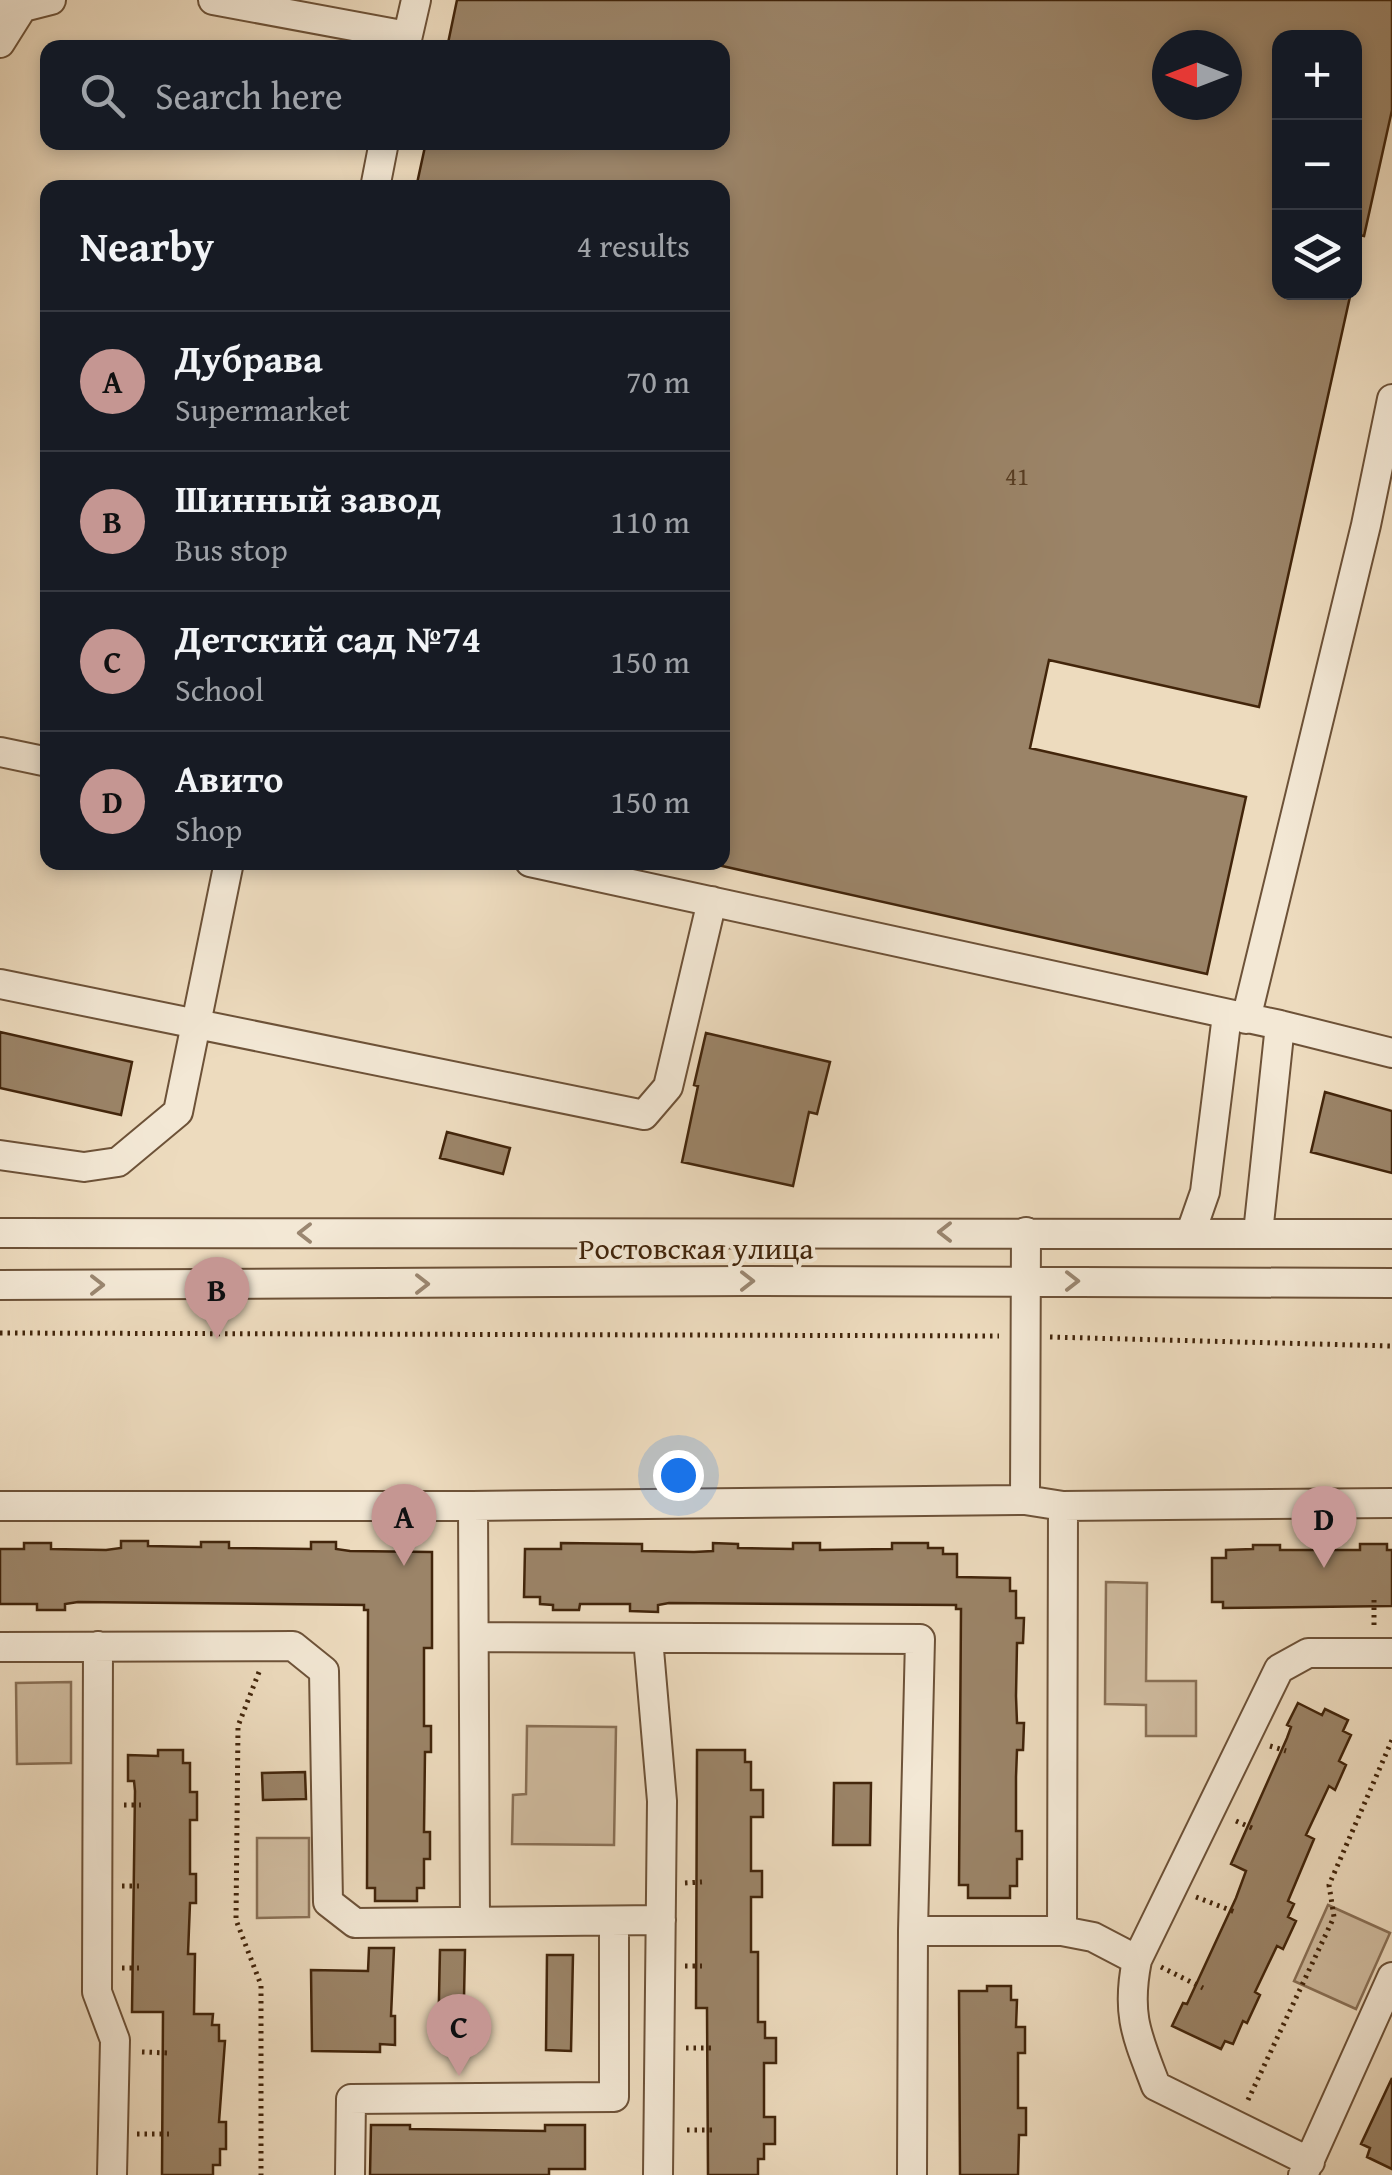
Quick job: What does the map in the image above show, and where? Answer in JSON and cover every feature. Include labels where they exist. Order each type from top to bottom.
[{"type":"street","points":[[0,43],[11,11],[51,0]]},
{"type":"street","points":[[213,0],[397,40]]},
{"type":"street","points":[[406,40],[416,0]]},
{"type":"street","points":[[377,180],[382,150]]},
{"type":"street","points":[[1191,1232],[1205,1192],[1236,1017],[1379,528],[1392,399]]},
{"type":"street","points":[[0,752],[40,760]]},
{"type":"street","points":[[0,1155],[84,1168],[118,1162],[178,1112],[228,870]]},
{"type":"street","points":[[567,870],[1280,1025],[1392,1053]]},
{"type":"street","points":[[0,984],[644,1115],[668,1087],[712,901]]},
{"type":"street","points":[[1258,1232],[1280,1025]]},
{"type":"street","points":[[1025,1500],[1026,1232]]},
{"type":"street","name":"Ростовская улица","points":[[0,1233],[1392,1234]]},
{"type":"street","name":"Ростовская улица","points":[[0,1285],[1392,1283]]},
{"type":"street","points":[[0,1506],[1025,1500],[1063,1506],[1392,1503]]},
{"type":"street","points":[[473,1506],[475,1922]]},
{"type":"street","points":[[1062,1931],[1063,1506]]},
{"type":"street","points":[[474,1636],[920,1640],[912,2175]]},
{"type":"street","points":[[648,1638],[662,1801],[658,2175]]},
{"type":"street","points":[[98,1646],[96,1992],[116,2040],[112,2175]]},
{"type":"street","points":[[0,1647],[293,1646],[324,1671],[328,1902],[356,1923],[661,1920]]},
{"type":"street","points":[[1392,1653],[1308,1653],[1279,1670],[1138,1959],[1130,1992],[1134,2029],[1156,2086],[1236,2126],[1306,2168],[1392,1977]]},
{"type":"street","points":[[350,2175],[351,2098],[614,2097],[614,1921]]},
{"type":"street","points":[[913,1931],[1062,1931],[1093,1938],[1138,1959]]},
{"type":"path","points":[[0,1333],[1026,1336],[1392,1346]]},
{"type":"path","points":[[261,2175],[261,1985],[236,1920],[236,1843],[238,1726],[266,1646]]},
{"type":"path","points":[[1236,2126],[1334,1917],[1329,1886],[1392,1740]]},
{"type":"path","points":[[1173,1888],[1235,1912]]},
{"type":"path","points":[[1138,1959],[1203,1988]]},
{"type":"shaded area","points":[[1106,1582],[1147,1583],[1146,1681],[1196,1681],[1196,1736],[1146,1736],[1146,1705],[1105,1704]]},
{"type":"shaded area","points":[[71,1682],[71,1763],[17,1764],[16,1683]]},
{"type":"shaded area","points":[[527,1726],[616,1727],[614,1845],[512,1844],[513,1795],[526,1794]]},
{"type":"shaded area","points":[[257,1838],[309,1838],[309,1917],[257,1918]]},
{"type":"shaded area","points":[[1328,1905],[1390,1933],[1356,2009],[1294,1981]]},
{"type":"building","points":[[457,0],[1392,0],[1392,110],[1364,236],[1362,30],[1272,30],[1272,300],[1349,300],[1259,707],[1049,660],[1030,748],[1246,797],[1207,974],[730,868],[730,180],[418,180],[424,150],[730,150],[730,40],[449,40]]},
{"type":"building","points":[[0,1032],[132,1062],[121,1115],[0,1088]]},
{"type":"building","points":[[706,1033],[830,1062],[817,1114],[809,1112],[793,1186],[682,1162]]},
{"type":"building","points":[[1325,1092],[1392,1111],[1392,1173],[1311,1152]]},
{"type":"building","points":[[447,1132],[510,1148],[503,1174],[440,1158]]},
{"type":"building","points":[[121,1541],[148,1541],[148,1546],[201,1547],[201,1542],[229,1542],[229,1548],[311,1549],[311,1542],[336,1542],[336,1549],[350,1551],[432,1552],[432,1648],[424,1648],[424,1726],[431,1726],[431,1752],[425,1752],[424,1832],[430,1832],[430,1859],[424,1859],[424,1888],[417,1888],[417,1901],[375,1901],[375,1888],[367,1888],[368,1610],[364,1610],[364,1605],[78,1602],[65,1604],[65,1610],[37,1610],[37,1604],[0,1604],[0,1549],[24,1549],[24,1543],[51,1543],[51,1549],[106,1550],[121,1548]]},
{"type":"building","points":[[561,1543],[642,1544],[642,1551],[694,1552],[713,1551],[713,1543],[738,1544],[738,1548],[793,1549],[793,1543],[820,1543],[820,1550],[892,1549],[892,1543],[928,1543],[928,1548],[943,1548],[943,1554],[957,1554],[957,1577],[1010,1578],[1010,1591],[1016,1591],[1016,1618],[1024,1618],[1023,1643],[1017,1643],[1016,1696],[1017,1723],[1024,1723],[1016,1777],[1016,1831],[1022,1831],[1022,1859],[1017,1859],[1017,1886],[1010,1886],[1010,1898],[968,1898],[968,1885],[959,1885],[961,1609],[956,1609],[956,1605],[669,1603],[658,1605],[658,1612],[630,1611],[630,1604],[580,1604],[579,1610],[553,1610],[553,1605],[540,1604],[540,1597],[524,1597],[525,1549],[561,1549]]},
{"type":"building","points":[[1360,1544],[1387,1544],[1387,1550],[1392,1550],[1392,1606],[1223,1608],[1223,1602],[1212,1602],[1212,1558],[1226,1558],[1226,1550],[1280,1545],[1280,1550],[1360,1550]]},
{"type":"building","points":[[1298,1703],[1322,1715],[1325,1709],[1348,1720],[1343,1731],[1351,1735],[1339,1761],[1346,1765],[1335,1790],[1329,1786],[1306,1835],[1314,1839],[1288,1901],[1294,1904],[1288,1917],[1296,1921],[1283,1949],[1277,1946],[1255,1992],[1260,1995],[1247,2023],[1243,2021],[1233,2044],[1225,2041],[1221,2049],[1172,2026],[1183,2003],[1187,2004],[1236,1898],[1246,1871],[1231,1864],[1287,1738],[1291,1727],[1287,1725]]},
{"type":"building","points":[[158,1750],[183,1750],[183,1763],[190,1763],[190,1792],[197,1792],[197,1820],[190,1820],[190,1874],[196,1874],[196,1903],[190,1903],[188,1954],[195,1954],[194,2014],[213,2014],[212,2025],[219,2025],[219,2041],[225,2041],[219,2122],[226,2122],[226,2149],[220,2149],[220,2165],[213,2165],[213,2175],[162,2175],[163,2012],[132,2012],[135,1791],[134,1781],[128,1781],[128,1755],[158,1756]]},
{"type":"building","points":[[697,1750],[745,1750],[745,1762],[751,1762],[751,1790],[763,1790],[763,1817],[751,1817],[751,1871],[762,1871],[762,1897],[751,1897],[751,1952],[758,1952],[758,2022],[765,2022],[765,2038],[776,2038],[776,2063],[764,2063],[764,2117],[775,2117],[775,2144],[764,2144],[764,2159],[758,2159],[758,2175],[708,2175],[707,2008],[696,2008]]},
{"type":"building","points":[[305,1772],[306,1799],[263,1800],[262,1773]]},
{"type":"building","points":[[834,1783],[871,1783],[870,1845],[833,1845]]},
{"type":"building","points":[[369,1948],[394,1948],[391,2016],[395,2016],[395,2045],[380,2044],[380,2052],[312,2051],[311,1970],[368,1971]]},
{"type":"building","points":[[440,1950],[465,1950],[463,2045],[438,2044]]},
{"type":"building","points":[[547,1955],[573,1955],[571,2051],[546,2050]]},
{"type":"building","points":[[987,1986],[1011,1986],[1011,2000],[1017,2000],[1016,2027],[1025,2027],[1025,2053],[1018,2053],[1018,2108],[1026,2108],[1026,2135],[1019,2135],[1018,2175],[960,2175],[959,1991],[987,1991]]},
{"type":"building","points":[[1392,2078],[1392,2169],[1367,2157],[1370,2148],[1361,2144]]},
{"type":"building","points":[[371,2125],[545,2131],[545,2125],[585,2125],[585,2169],[549,2169],[549,2175],[370,2175]]},
{"type":"place","name":"Шинный завод","points":[[217,1339]]},
{"type":"place","name":"Дубрава","points":[[404,1566]]},
{"type":"place","name":"Авито","points":[[1324,1568]]},
{"type":"place","name":"Детский сад №74","points":[[459,2076]]}]
